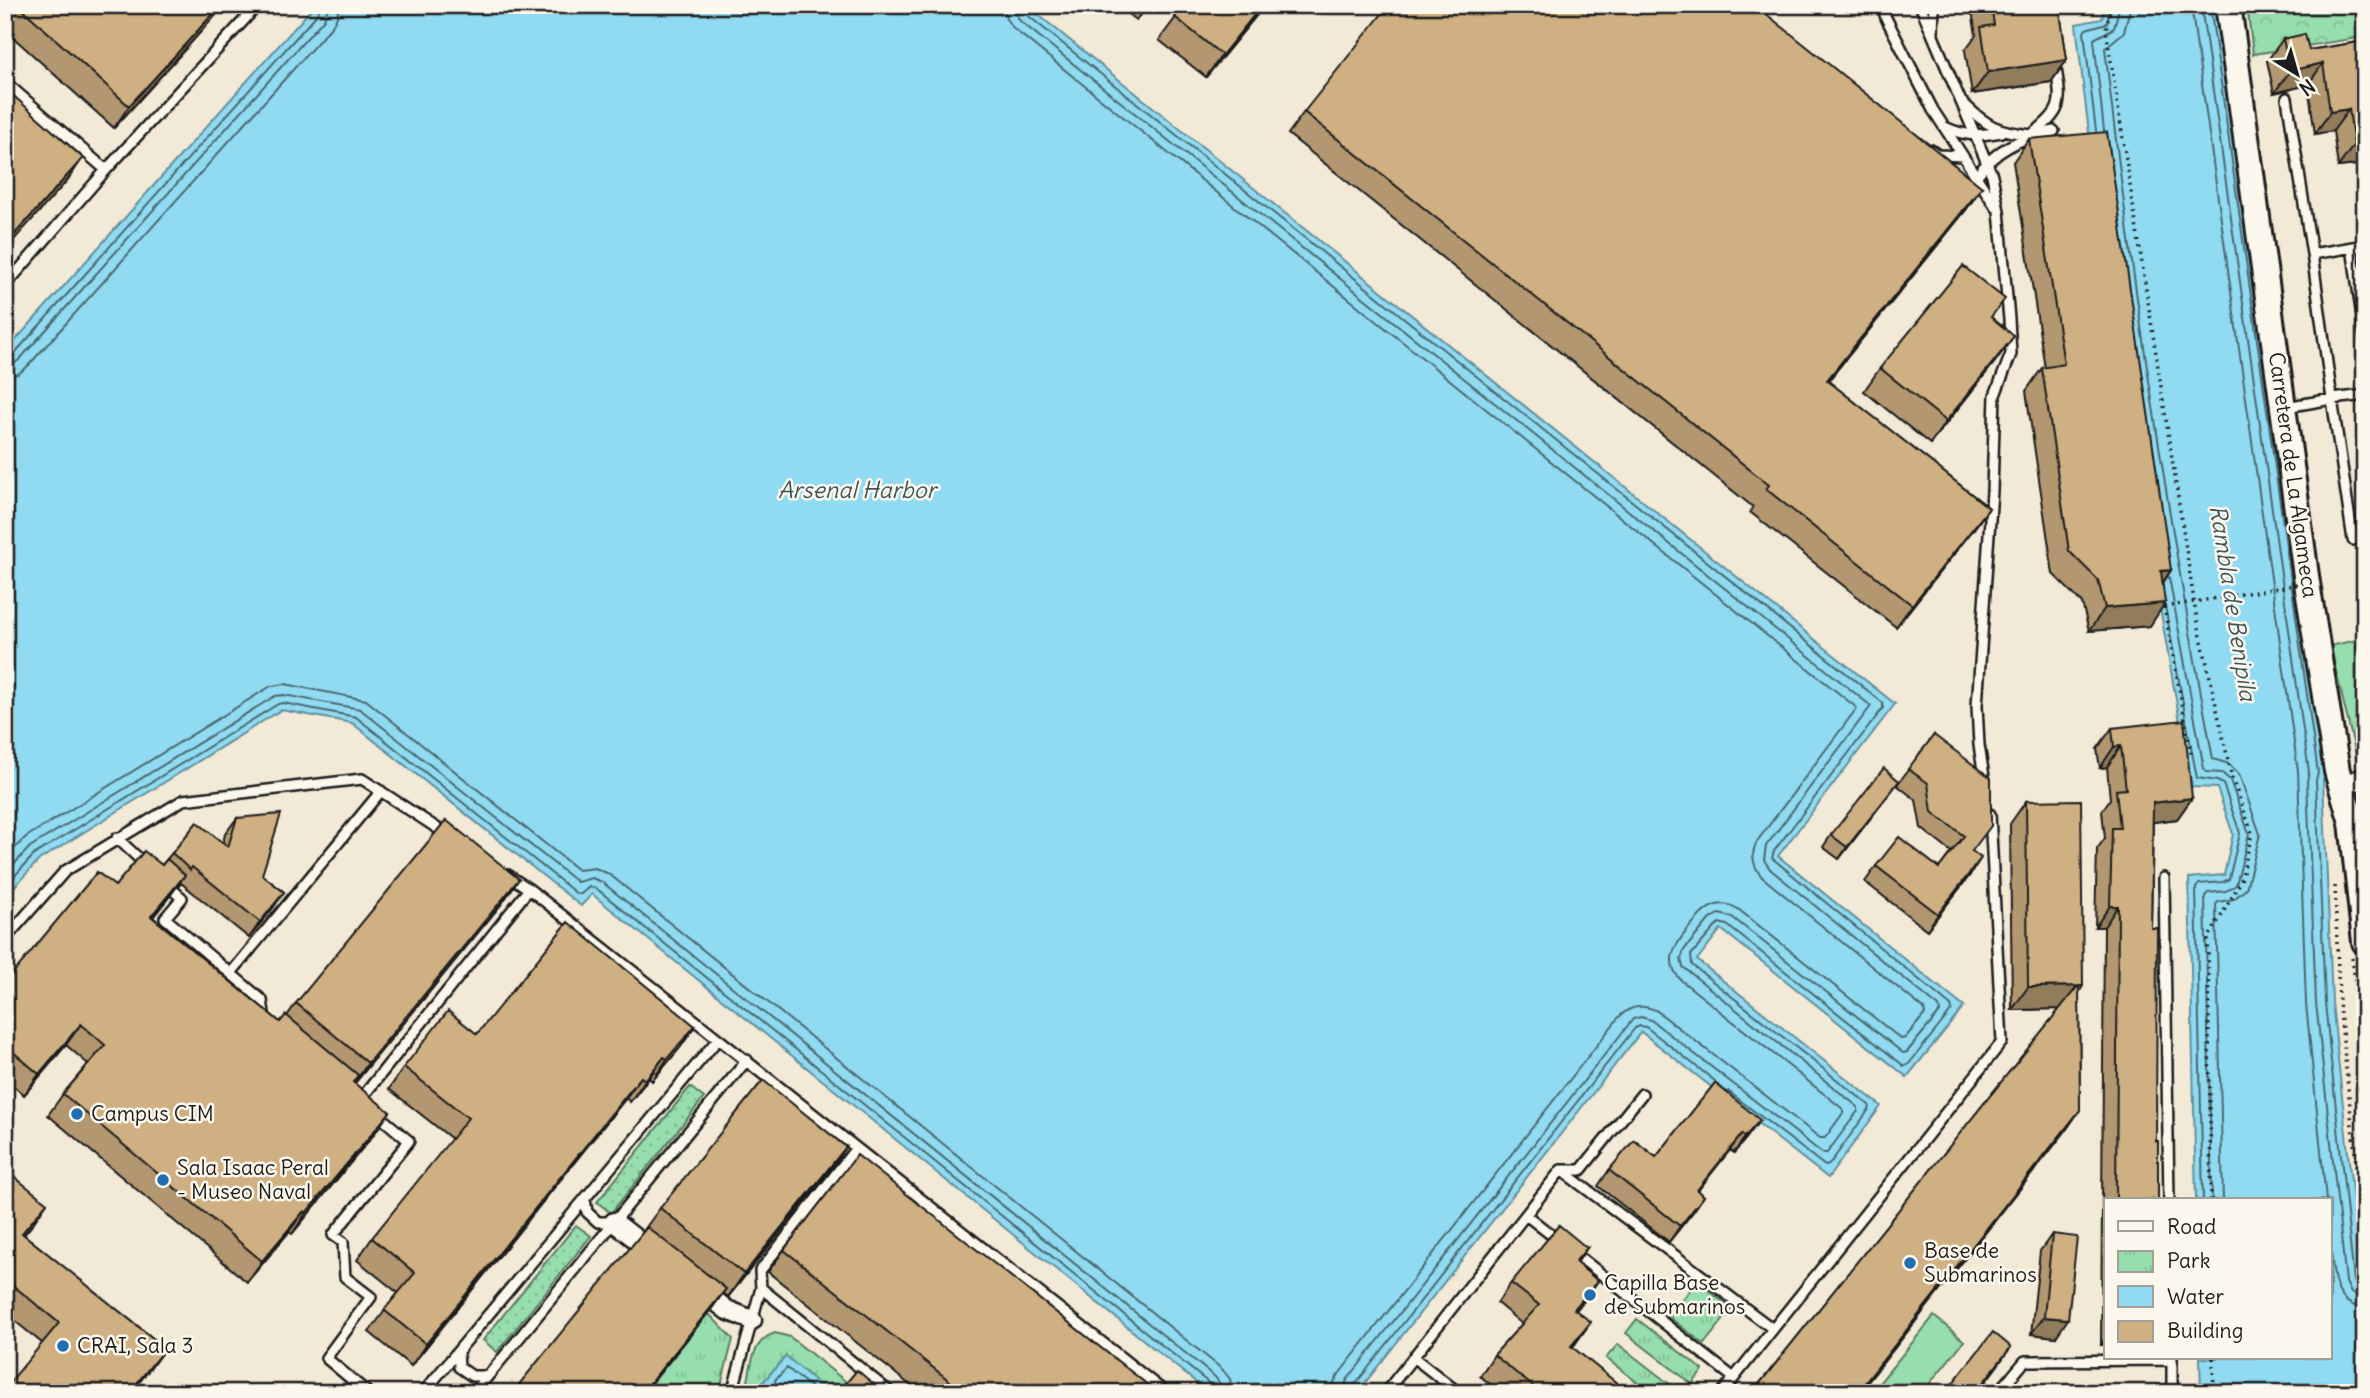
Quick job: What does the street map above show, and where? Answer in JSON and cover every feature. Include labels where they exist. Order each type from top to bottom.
[{"type":"street","name":"Carretera de La Algameca","points":[[2228,5],[2307,583],[2334,757],[2352,822],[2358,949]]},
{"type":"street","points":[[2341,785],[2365,778]]},
{"type":"street","points":[[614,1222],[665,1262]]},
{"type":"street","points":[[686,1278],[727,1310],[752,1320]]},
{"type":"lane","points":[[5,286],[106,170],[258,5]]},
{"type":"lane","points":[[1882,5],[1915,78],[1999,211]]},
{"type":"lane","points":[[1920,5],[1987,161],[1999,211],[2011,354],[1995,395],[1992,491],[1977,706],[1979,745],[1987,795]]},
{"type":"lane","points":[[1933,38],[1934,5]]},
{"type":"lane","points":[[1976,177],[1987,161],[2004,148],[2031,135],[2052,120],[2061,100],[2053,46]]},
{"type":"lane","points":[[5,82],[106,170]]},
{"type":"lane","points":[[1957,96],[1981,121],[2001,132]]},
{"type":"lane","points":[[2287,98],[2353,540]]},
{"type":"lane","points":[[1944,127],[1976,137],[2001,132],[2031,135],[2054,131]]},
{"type":"lane","points":[[1927,146],[1938,155],[1963,156]]},
{"type":"lane","points":[[1992,175],[2004,148]]},
{"type":"lane","points":[[2312,254],[2365,245]]},
{"type":"lane","points":[[2352,247],[2365,338]]},
{"type":"lane","points":[[2284,407],[2365,395]]},
{"type":"lane","points":[[5,939],[65,871],[183,800],[362,779],[449,836]]},
{"type":"lane","points":[[231,973],[381,791]]},
{"type":"lane","points":[[1722,1393],[2002,1042],[1990,807]]},
{"type":"lane","points":[[117,838],[154,873]]},
{"type":"lane","points":[[495,866],[529,889],[747,1060],[1166,1393]]},
{"type":"lane","points":[[2164,878],[2169,1198]]},
{"type":"lane","points":[[163,881],[182,898],[165,918],[262,1000],[266,1023],[276,1031]]},
{"type":"lane","points":[[360,1100],[529,889]]},
{"type":"lane","points":[[423,1393],[718,1039]]},
{"type":"lane","points":[[474,1393],[747,1060]]},
{"type":"lane","points":[[349,1091],[410,1141],[333,1235],[343,1242],[345,1278],[370,1297],[326,1358],[368,1393]]},
{"type":"lane","points":[[1562,1170],[1581,1170],[1642,1094]]},
{"type":"lane","points":[[732,1393],[761,1288],[760,1271],[856,1148]]},
{"type":"lane","points":[[1562,1170],[1773,1329]]},
{"type":"lane","points":[[1385,1393],[1562,1170]]},
{"type":"lane","points":[[585,1199],[587,1212],[598,1222],[614,1222]]},
{"type":"lane","points":[[1526,1215],[1734,1378]]},
{"type":"lane","points":[[761,1288],[891,1393]]},
{"type":"lane","points":[[458,1351],[459,1367],[472,1376],[488,1376]]},
{"type":"lane","points":[[1413,1357],[1459,1393]]},
{"type":"lane","points":[[1998,1393],[2025,1361],[2104,1360]]},
{"type":"lane","points":[[2172,1360],[2172,1393]]},
{"type":"path","points":[[2111,5],[2106,29],[2196,614],[2232,778],[2252,833],[2241,881],[2208,939],[2211,1198]]},
{"type":"path","points":[[2192,758],[2164,607],[2307,583]]},
{"type":"path","points":[[2177,706],[2183,705]]},
{"type":"path","points":[[2334,880],[2339,1002],[2365,1249]]},
{"type":"path","points":[[2358,949],[2365,1056]]},
{"type":"path","points":[[2213,1360],[2214,1393]]},
{"type":"green space","points":[[2247,5],[2365,5],[2365,37],[2253,54]]},
{"type":"green space","points":[[2365,638],[2365,757],[2357,759],[2330,646]]},
{"type":"green space","points":[[690,1087],[704,1098],[611,1213],[597,1202]]},
{"type":"green space","points":[[576,1225],[591,1236],[497,1352],[483,1340]]},
{"type":"green space","points":[[1697,1281],[1732,1309],[1704,1344],[1669,1317]]},
{"type":"green space","points":[[708,1313],[733,1339],[719,1393],[644,1393]]},
{"type":"green space","points":[[1934,1316],[1964,1341],[1922,1393],[1871,1393]]},
{"type":"green space","points":[[1637,1319],[1703,1370],[1692,1384],[1626,1333]]},
{"type":"green space","points":[[775,1333],[790,1337],[860,1393],[746,1393],[756,1349]]},
{"type":"green space","points":[[1618,1344],[1681,1393],[1651,1393],[1606,1358]]},
{"type":"water","name":"Arsenal Harbor","points":[[315,5],[1026,5],[1895,704],[1778,856],[1964,1007],[1907,1077],[1721,929],[1697,960],[1881,1106],[1828,1178],[1641,1032],[1357,1393],[1209,1393],[592,894],[581,906],[352,723],[281,710],[39,860],[5,897],[5,352]]},
{"type":"water","name":"Rambla de Benipila","points":[[2105,5],[2217,5],[2325,778],[2332,1002],[2365,1313],[2365,1393],[2201,1393],[2200,1360],[2332,1360],[2332,1198],[2196,1198],[2189,878],[2224,875],[2233,834],[2217,788],[2192,787],[2127,406],[2076,24],[2102,19]]},
{"type":"water","points":[[786,1356],[829,1393],[776,1393],[763,1382]]},
{"type":"building","points":[[18,5],[221,5],[129,106]]},
{"type":"building","points":[[1185,5],[1262,5],[1222,55],[1175,17]]},
{"type":"building","points":[[1389,5],[1755,5],[1982,187],[1827,380],[1989,508],[1912,605],[1766,489],[1769,485],[1304,112]]},
{"type":"building","points":[[1991,5],[2059,5],[2067,60],[1988,72],[1981,27],[1994,25]]},
{"type":"building","points":[[2305,34],[2309,50],[2365,41],[2365,144],[2354,145],[2349,109],[2330,112],[2323,63],[2290,71],[2283,39]]},
{"type":"building","points":[[5,90],[83,158],[5,245]]},
{"type":"building","points":[[2107,132],[2171,570],[2161,571],[2165,603],[2105,608],[2098,580],[2069,551],[2042,368],[2064,364],[2029,139]]},
{"type":"building","points":[[1963,266],[2005,299],[1991,317],[2014,336],[1946,421],[1880,368]]},
{"type":"building","points":[[2184,720],[2192,798],[2153,803],[2151,928],[2157,928],[2158,1198],[2116,1198],[2118,906],[2110,906],[2112,828],[2120,828],[2116,790],[2126,789],[2121,746],[2114,747],[2112,728]]},
{"type":"building","points":[[1934,735],[1991,778],[1991,826],[1972,851],[1981,858],[1938,914],[1876,866],[1899,837],[1939,868],[1964,836],[1932,812],[1928,783],[1908,769]]},
{"type":"building","points":[[1884,768],[1899,781],[1847,847],[1831,835]]},
{"type":"building","name":"Base de Submarinos","points":[[2081,800],[2083,986],[2079,986],[2080,1110],[1857,1393],[1752,1393],[2078,986],[2028,987],[2026,801]]},
{"type":"building","points":[[281,814],[262,875],[284,892],[260,922],[192,867],[190,870],[172,853],[197,822],[228,847],[237,818]]},
{"type":"building","points":[[446,820],[519,879],[368,1063],[296,1003]]},
{"type":"building","points":[[144,851],[162,865],[167,859],[185,875],[151,916],[280,1022],[286,1015],[358,1075],[353,1082],[390,1112],[262,1261],[63,1094],[105,1045],[81,1024],[39,1074],[5,1045],[5,983],[97,872],[115,886]]},
{"type":"building","points":[[568,922],[695,1026],[645,1080],[641,1077],[426,1344],[384,1310],[415,1273],[372,1238],[468,1118],[404,1067],[448,1011],[477,1034]]},
{"type":"building","points":[[763,1080],[846,1147],[744,1274],[660,1208]]},
{"type":"building","points":[[1715,1083],[1760,1120],[1745,1137],[1742,1134],[1697,1190],[1704,1196],[1680,1226],[1609,1170],[1634,1140],[1656,1157]]},
{"type":"building","points":[[857,1155],[1158,1393],[965,1393],[784,1250]]},
{"type":"building","points":[[12,1175],[47,1203],[22,1233],[165,1348],[129,1393],[5,1393],[5,1388],[59,1323],[5,1279],[5,1183]]},
{"type":"building","points":[[1559,1225],[1587,1248],[1575,1262],[1598,1281],[1574,1309],[1591,1322],[1571,1346],[1629,1393],[1541,1393],[1494,1355],[1539,1305],[1511,1283]]},
{"type":"building","points":[[647,1227],[726,1289],[642,1393],[512,1393]]},
{"type":"building","points":[[2052,1234],[2077,1237],[2068,1319],[2044,1317]]},
{"type":"building","points":[[1993,1332],[2011,1347],[1975,1393],[1945,1393]]},
{"type":"building","points":[[857,1370],[884,1393],[838,1393]]},
{"type":"building","points":[[324,1385],[333,1393],[318,1393]]},
{"type":"building","points":[[1440,1386],[1449,1393],[1434,1393]]},
{"type":"place","name":"Campus CIM","points":[[77,1114]]},
{"type":"place","name":"Sala Isaac Peral - Museo Naval","points":[[163,1180]]},
{"type":"place","name":"Base de Submarinos","points":[[1910,1263]]},
{"type":"place","name":"Capilla Base de Submarinos","points":[[1590,1295]]},
{"type":"place","name":"CRAI, Sala 3","points":[[63,1346]]}]
